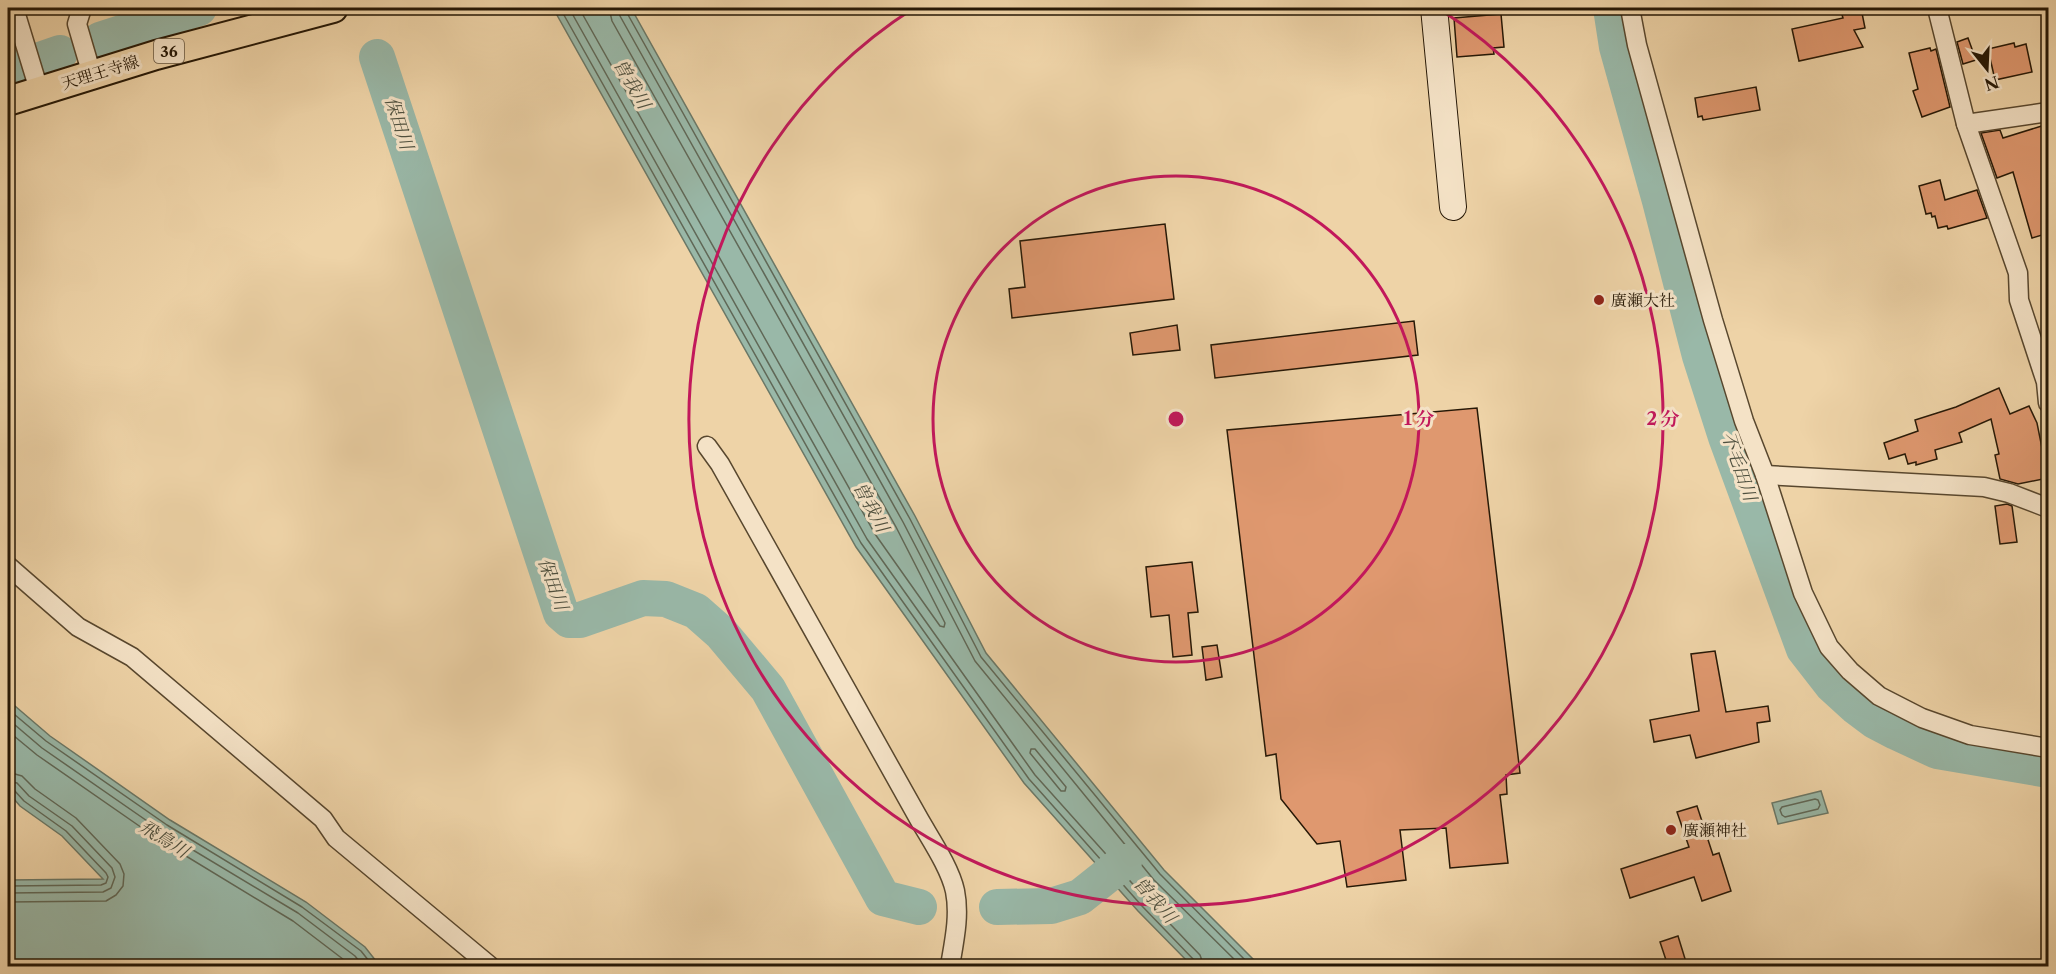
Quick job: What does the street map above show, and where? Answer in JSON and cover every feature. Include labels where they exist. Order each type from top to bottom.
[{"type":"main road","name":"天理王寺線","points":[[8,101],[156,55],[333,8]]},
{"type":"street","points":[[14,8],[39,90]]},
{"type":"street","points":[[82,8],[77,24],[92,75]]},
{"type":"street","points":[[1434,8],[1453,207]]},
{"type":"street","points":[[1630,8],[1637,45],[1713,320],[1744,421],[1765,475],[1803,593],[1829,647],[1850,671],[1879,696],[1922,718],[1970,735],[2049,748]]},
{"type":"street","points":[[1937,8],[1966,124],[2018,273],[2019,300],[2046,382],[2049,403]]},
{"type":"street","points":[[1966,124],[2049,112]]},
{"type":"street","points":[[706,446],[720,464],[937,849],[955,891],[957,925],[950,966]]},
{"type":"street","points":[[1765,475],[1984,487],[2009,493],[2049,508]]},
{"type":"street","points":[[8,566],[78,627],[132,657],[323,819],[336,838],[490,966]]},
{"type":"water","name":"曽我川","points":[[553,8],[631,8],[915,516],[986,653],[1164,870],[1260,966],[1192,966],[1138,911],[1024,783],[856,547]]},
{"type":"water","name":"飛鳥川","points":[[8,700],[50,736],[170,820],[306,902],[365,947],[380,966],[8,966],[8,880],[103,879],[62,836],[20,806],[8,792]]},
{"type":"water","points":[[1821,791],[1828,813],[1778,824],[1772,803]]},
{"type":"building","points":[[1840,8],[1861,8],[1865,28],[1854,30],[1863,47],[1799,61],[1792,29],[1843,18]]},
{"type":"building","points":[[1501,14],[1504,47],[1493,48],[1494,54],[1457,57],[1454,18]]},
{"type":"building","points":[[1968,38],[1976,60],[1963,64],[1957,42]]},
{"type":"building","points":[[2014,43],[2015,47],[2026,44],[2032,72],[1995,80],[1988,49]]},
{"type":"building","points":[[1930,48],[1931,51],[1936,49],[1950,107],[1922,117],[1913,91],[1918,89],[1909,53]]},
{"type":"building","points":[[1756,87],[1760,110],[1703,120],[1702,116],[1698,117],[1695,98]]},
{"type":"building","points":[[2045,125],[2049,137],[2049,233],[2032,238],[2013,172],[1997,178],[1981,133],[2000,130],[2003,138]]},
{"type":"building","points":[[1940,180],[1945,200],[1977,190],[1987,218],[1948,229],[1947,226],[1938,228],[1935,216],[1932,217],[1931,213],[1926,214],[1919,186]]},
{"type":"building","points":[[1165,224],[1174,299],[1012,318],[1009,289],[1025,287],[1020,241]]},
{"type":"building","points":[[1414,321],[1418,355],[1215,378],[1211,345]]},
{"type":"building","points":[[1177,325],[1180,350],[1133,355],[1130,333]]},
{"type":"building","points":[[1999,388],[2010,414],[2029,406],[2037,423],[2048,478],[2018,484],[2000,479],[1995,455],[1999,454],[1991,419],[1959,433],[1962,442],[1935,450],[1937,459],[1916,465],[1916,462],[1908,464],[1905,454],[1889,459],[1884,443],[1918,431],[1915,420],[1956,407]]},
{"type":"building","points":[[1477,408],[1520,773],[1506,775],[1507,794],[1500,795],[1508,863],[1450,868],[1446,828],[1400,830],[1406,880],[1347,887],[1340,841],[1317,844],[1281,799],[1276,754],[1266,756],[1227,430]]},
{"type":"building","points":[[2007,504],[2012,506],[2017,542],[2000,544],[1995,506]]},
{"type":"building","points":[[1192,562],[1198,612],[1188,613],[1192,655],[1173,657],[1169,615],[1151,617],[1146,567]]},
{"type":"building","points":[[1217,645],[1222,677],[1206,680],[1202,647]]},
{"type":"building","points":[[1715,651],[1726,712],[1768,706],[1770,721],[1757,723],[1759,742],[1696,758],[1690,735],[1654,742],[1650,720],[1699,711],[1691,654]]},
{"type":"building","points":[[1697,806],[1713,855],[1719,853],[1731,891],[1702,901],[1694,877],[1630,898],[1621,869],[1689,847],[1677,812]]},
{"type":"building","points":[[1678,936],[1686,962],[1668,966],[1660,942]]},
{"type":"waterway","name":"保田川","points":[[100,40],[199,8]]},
{"type":"waterway","name":"不毛田川","points":[[1611,8],[1617,47],[1700,356],[1726,437],[1804,649],[1832,685],[1855,706],[1875,721],[1896,732],[1937,751],[2048,770]]},
{"type":"waterway","name":"保田川","points":[[8,71],[60,53]]},
{"type":"waterway","name":"保田川","points":[[377,57],[561,613],[569,620],[580,620],[643,598],[666,599],[696,611],[721,633],[768,689],[883,898],[919,907]]},
{"type":"waterway","name":"保田川","points":[[997,907],[1051,906],[1080,897],[1124,862]]},
{"type":"place","name":"廣瀬大社","points":[[1599,300]]},
{"type":"place","name":"廣瀬神社","points":[[1671,830]]}]
